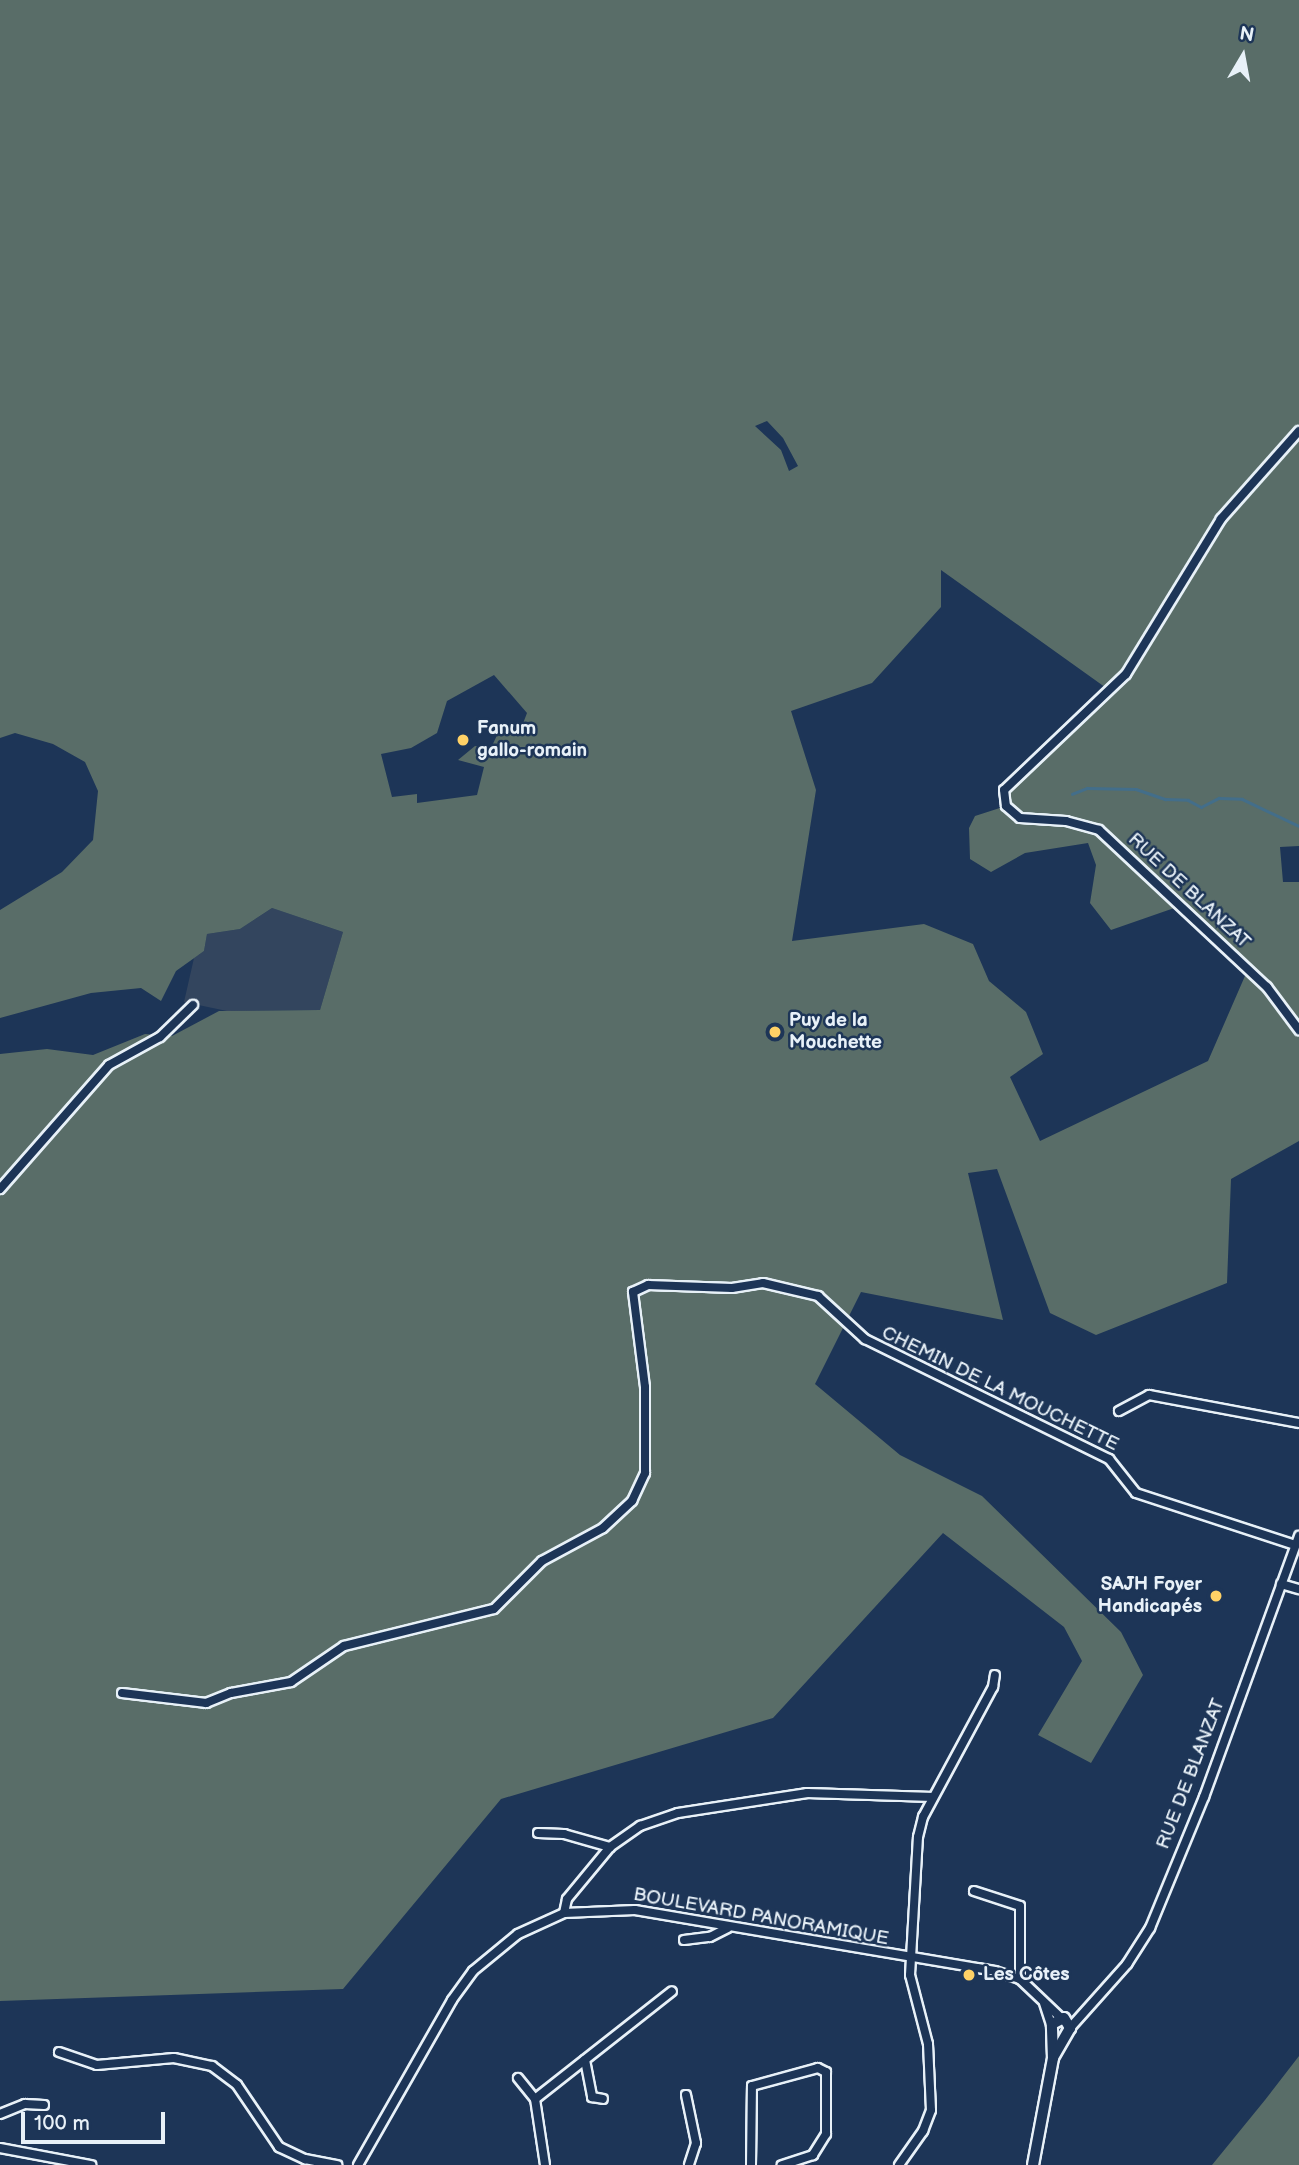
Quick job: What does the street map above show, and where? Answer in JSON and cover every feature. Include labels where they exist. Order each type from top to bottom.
[{"type":"street","name":"RUE DE BLANZAT","points":[[1299,431],[1221,519],[1126,674],[1004,790],[1006,806],[1020,818],[1099,830],[1267,987],[1299,1030]]},
{"type":"street","points":[[0,1189],[109,1065],[160,1037],[192,1005]]},
{"type":"street","name":"CHEMIN DE LA MOUCHETTE","points":[[122,1693],[206,1703],[230,1693],[291,1682],[344,1646],[494,1609],[542,1561],[603,1528],[632,1501],[645,1474],[645,1387],[633,1292],[648,1285],[732,1288],[763,1283],[818,1296],[865,1339],[961,1390],[1109,1459],[1136,1493],[1295,1545]]},
{"type":"street","points":[[1119,1412],[1149,1395],[1299,1423]]},
{"type":"street","name":"RUE DE BLANZAT","points":[[1053,2058],[1068,2031],[1127,1964],[1155,1918],[1204,1797],[1299,1536]]},
{"type":"street","points":[[1281,1584],[1299,1589]]},
{"type":"street","points":[[899,2165],[923,2131],[931,2110],[928,2044],[910,1975],[914,1854],[933,1797],[993,1687],[995,1675]]},
{"type":"street","points":[[564,1913],[567,1899],[610,1847],[640,1826],[678,1813],[807,1793],[933,1797]]},
{"type":"street","points":[[538,1833],[564,1834],[610,1847]]},
{"type":"street","points":[[974,1891],[1020,1906],[1020,1979],[1062,2017],[1068,2031]]},
{"type":"street","name":"BOULEVARD PANORAMIQUE","points":[[359,2165],[452,2000],[474,1971],[518,1934],[564,1913],[635,1910],[1020,1979]]},
{"type":"street","points":[[684,1940],[710,1937],[729,1927]]},
{"type":"street","points":[[535,2099],[672,1991]]},
{"type":"street","points":[[1044,2003],[1052,2029]]},
{"type":"street","name":"RUE DE BLANZAT","points":[[1062,2017],[1087,2008]]},
{"type":"street","points":[[1052,2029],[1062,2017]]},
{"type":"street","name":"RUE DE BLANZAT","points":[[1033,2165],[1053,2058],[1052,2029]]},
{"type":"street","points":[[1052,2029],[1068,2031]]},
{"type":"street","points":[[59,2052],[97,2065],[174,2058],[212,2066],[237,2085],[279,2147],[305,2159],[337,2165]]},
{"type":"street","points":[[585,2060],[592,2097],[603,2099]]},
{"type":"street","points":[[751,2165],[752,2086],[818,2068],[827,2072],[826,2134],[822,2146],[813,2155],[782,2165]]},
{"type":"street","points":[[518,2078],[535,2099],[545,2165]]},
{"type":"street","points":[[686,2095],[696,2143],[689,2165]]},
{"type":"street","points":[[0,2114],[25,2104],[44,2105]]},
{"type":"street","points":[[0,2148],[91,2165]]},
{"type":"shaded area","points":[[272,908],[343,932],[320,1010],[227,1011],[184,1002],[194,958],[204,951],[207,934],[240,929]]},
{"type":"green space","points":[[0,0],[1299,0],[1299,846],[1280,847],[1283,882],[1299,882],[1299,1141],[1231,1179],[1227,1283],[1096,1335],[1050,1313],[997,1169],[968,1173],[1003,1320],[861,1292],[815,1384],[900,1455],[982,1496],[1121,1632],[1143,1675],[1091,1763],[1038,1735],[1082,1661],[1064,1627],[943,1533],[773,1718],[501,1799],[343,1989],[0,2001],[0,1054],[47,1049],[93,1055],[145,1034],[172,1036],[219,1011],[320,1010],[343,932],[272,908],[240,929],[207,934],[204,951],[176,971],[161,1001],[141,988],[91,993],[0,1018],[0,910],[62,872],[93,840],[98,791],[85,762],[53,744],[15,733],[0,738]],"holes":[[[767,421],[783,438],[798,466],[789,471],[781,450],[755,426]],[[941,570],[1109,690],[1004,790],[1006,806],[975,816],[969,828],[970,859],[991,872],[1025,853],[1088,843],[1096,865],[1090,903],[1111,930],[1180,906],[1248,969],[1208,1061],[1040,1141],[1010,1077],[1043,1054],[1026,1012],[989,981],[973,944],[924,924],[792,941],[816,790],[791,711],[872,683],[941,607]],[[494,675],[527,713],[522,726],[499,731],[491,748],[475,746],[458,760],[484,767],[477,795],[417,803],[417,794],[392,797],[381,754],[411,748],[437,733],[447,701]]]},
{"type":"green space","points":[[1299,2056],[1299,2165],[1212,2165],[1265,2100]]},
{"type":"waterway","points":[[1072,794],[1087,788],[1136,789],[1165,799],[1188,800],[1201,807],[1219,798],[1242,799],[1299,826]]},
{"type":"place","name":"Fanum gallo-romain","points":[[463,740]]},
{"type":"place","name":"Puy de la Mouchette","points":[[775,1032]]},
{"type":"place","name":"SAJH Foyer Handicapés","points":[[1216,1596]]},
{"type":"place","name":"Les Côtes","points":[[969,1975]]}]
